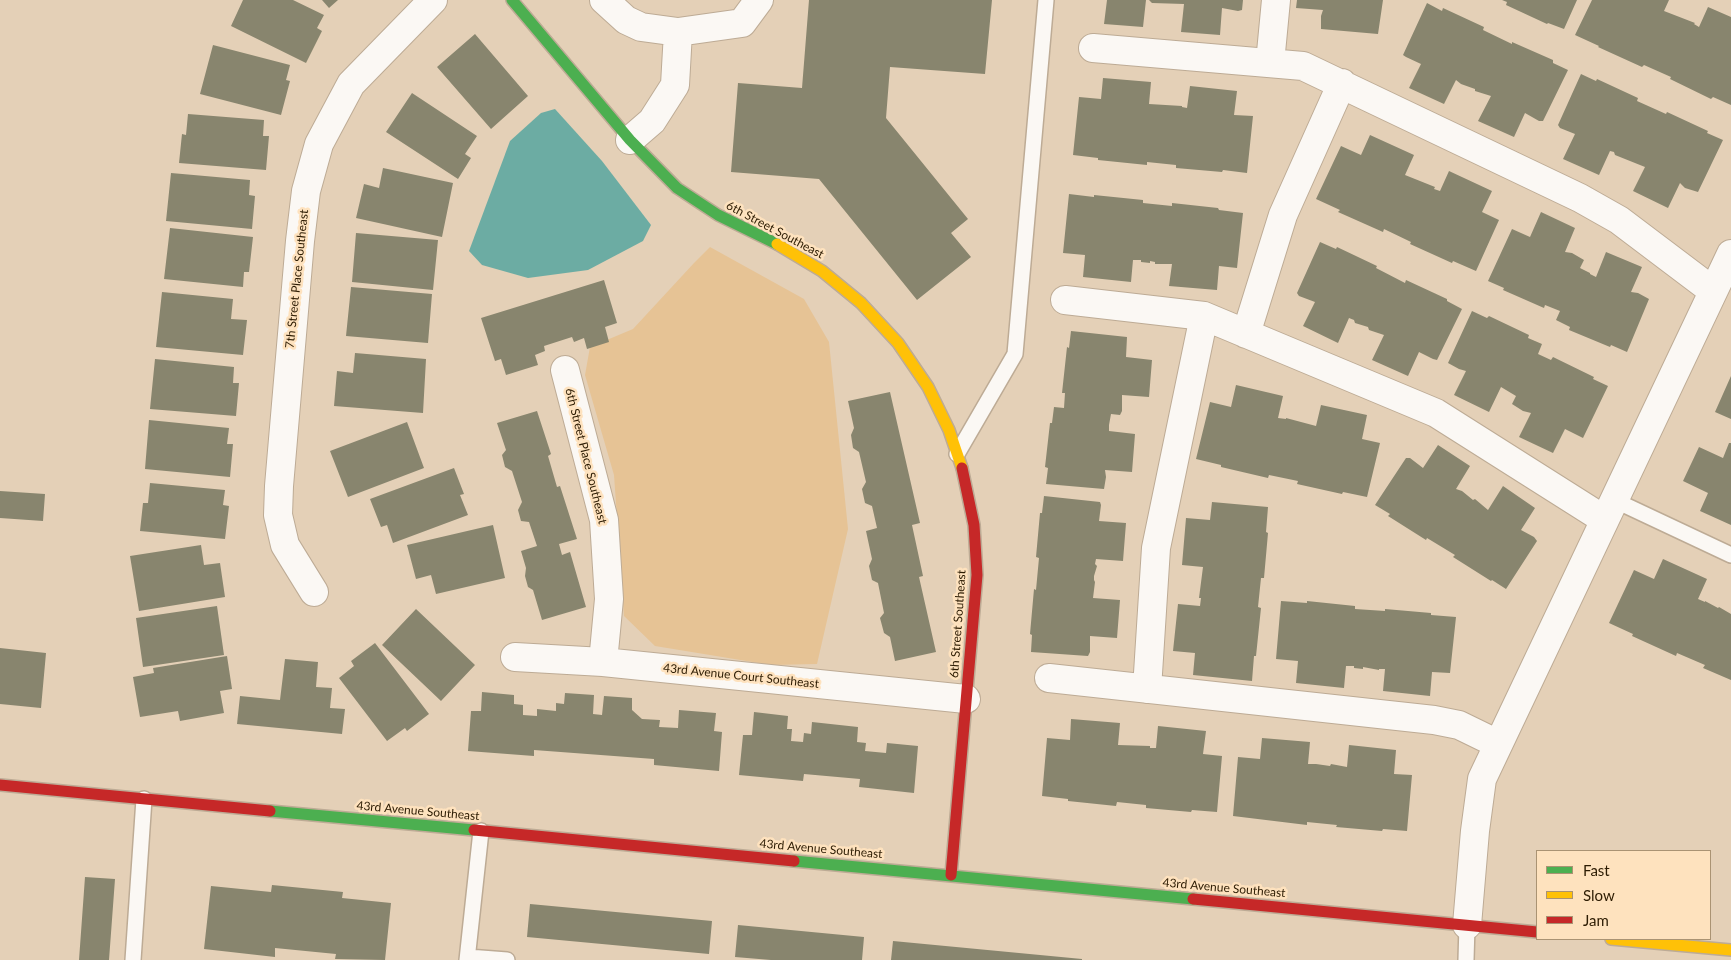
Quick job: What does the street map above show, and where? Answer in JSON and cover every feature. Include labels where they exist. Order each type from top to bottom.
[{"type":"street","name":"7th Street Place Southeast","points":[[314,592],[285,545],[278,515],[300,241],[306,191],[319,144],[351,84],[433,0]]},
{"type":"street","name":"6th Street Southeast","points":[[512,0],[630,140],[677,188],[718,215],[774,242],[822,271],[861,303],[898,343],[928,387],[949,430],[965,478],[974,525],[977,576],[951,875]]},
{"type":"street","points":[[604,0],[633,24],[641,27],[678,32],[742,24],[759,0]]},
{"type":"street","points":[[1270,63],[1276,0]]},
{"type":"street","points":[[630,140],[652,121],[675,85],[678,32]]},
{"type":"street","points":[[1093,48],[1303,66],[1580,198],[1619,220],[1713,291]]},
{"type":"street","points":[[1246,334],[1283,214],[1342,83]]},
{"type":"street","points":[[1467,925],[1482,778],[1731,254]]},
{"type":"street","points":[[1065,300],[1204,316],[1436,414],[1609,510]]},
{"type":"street","points":[[1147,689],[1156,548],[1204,316]]},
{"type":"street","name":"6th Street Place Southeast","points":[[565,370],[604,520],[609,599],[603,662]]},
{"type":"street","name":"43rd Avenue Court Southeast","points":[[515,657],[603,662],[966,699]]},
{"type":"street","points":[[1049,678],[1434,720],[1459,725],[1498,744]]},
{"type":"street","name":"43rd Avenue Southeast","points":[[0,785],[1536,932]]},
{"type":"street","points":[[1622,940],[1731,950]]},
{"type":"lane","points":[[957,454],[1015,354],[1046,0]]},
{"type":"lane","points":[[1609,510],[1731,555]]},
{"type":"lane","points":[[133,960],[144,799]]},
{"type":"lane","points":[[481,831],[468,958],[507,960]]},
{"type":"lane","points":[[1466,960],[1467,925]]},
{"type":"shaded area","points":[[710,247],[804,299],[829,342],[848,529],[817,664],[771,665],[655,646],[624,616],[614,475],[585,375],[590,347],[633,329]]},
{"type":"water","points":[[555,109],[602,161],[651,225],[643,241],[588,270],[528,278],[482,265],[469,251],[510,141],[541,113]]},
{"type":"building","points":[[243,0],[293,0],[324,15],[317,28],[322,31],[306,63],[231,26]]},
{"type":"building","points":[[322,0],[338,0],[329,8]]},
{"type":"building","points":[[809,0],[992,0],[985,74],[890,67],[886,118],[968,219],[951,233],[971,257],[917,300],[819,179],[731,172],[738,83],[802,88]]},
{"type":"building","points":[[1107,0],[1146,0],[1143,27],[1104,24]]},
{"type":"building","points":[[1149,0],[1243,0],[1242,10],[1222,8],[1220,35],[1181,32],[1184,4],[1152,3]]},
{"type":"building","points":[[1297,0],[1383,0],[1378,34],[1321,29],[1323,10],[1296,8]]},
{"type":"building","points":[[1502,0],[1577,0],[1564,29],[1547,24],[1506,5],[1507,2]]},
{"type":"building","points":[[1592,0],[1669,0],[1664,11],[1695,23],[1699,27],[1708,7],[1731,17],[1731,105],[1713,97],[1711,99],[1670,79],[1671,77],[1644,65],[1642,67],[1575,35]]},
{"type":"building","points":[[1427,3],[1442,11],[1443,8],[1484,27],[1483,30],[1553,60],[1553,63],[1568,70],[1543,121],[1539,121],[1525,113],[1514,137],[1478,121],[1491,96],[1475,91],[1475,89],[1456,80],[1444,104],[1409,88],[1421,64],[1403,55]]},
{"type":"building","points":[[475,34],[528,96],[491,129],[437,67]]},
{"type":"building","points":[[213,45],[290,65],[286,80],[290,81],[281,115],[200,94]]},
{"type":"building","points":[[1581,74],[1596,81],[1597,79],[1638,98],[1637,101],[1666,114],[1667,112],[1723,140],[1698,192],[1685,188],[1680,183],[1668,208],[1633,191],[1645,167],[1615,155],[1614,152],[1610,151],[1599,175],[1563,159],[1575,134],[1560,128],[1558,125]]},
{"type":"building","points":[[1103,78],[1151,82],[1149,104],[1187,108],[1190,86],[1237,91],[1234,115],[1253,116],[1247,173],[1176,168],[1176,165],[1147,162],[1147,165],[1098,160],[1098,158],[1073,155],[1079,97],[1101,99]]},
{"type":"building","points":[[412,93],[477,136],[465,154],[471,158],[458,179],[386,132]]},
{"type":"building","points":[[188,114],[264,120],[263,136],[269,136],[266,170],[179,163],[182,134],[186,135]]},
{"type":"building","points":[[1370,135],[1414,155],[1405,175],[1435,187],[1434,189],[1440,191],[1449,171],[1492,191],[1482,212],[1499,220],[1476,271],[1453,261],[1452,263],[1410,244],[1411,242],[1384,229],[1383,232],[1338,212],[1340,210],[1316,199],[1341,146],[1361,155]]},
{"type":"building","points":[[383,168],[453,183],[442,237],[356,218],[364,184],[379,188]]},
{"type":"building","points":[[171,173],[250,180],[249,195],[255,196],[252,229],[166,221]]},
{"type":"building","points":[[1069,194],[1143,200],[1143,203],[1172,206],[1172,203],[1218,208],[1219,210],[1243,213],[1237,268],[1219,266],[1217,290],[1169,286],[1172,264],[1155,264],[1155,262],[1150,261],[1150,263],[1141,262],[1141,260],[1133,260],[1131,282],[1083,277],[1085,255],[1063,253]]},
{"type":"building","points":[[1541,212],[1575,228],[1565,252],[1572,253],[1584,260],[1580,268],[1590,274],[1596,277],[1606,252],[1642,267],[1631,292],[1638,293],[1649,299],[1627,352],[1569,330],[1570,327],[1556,320],[1560,311],[1545,305],[1544,308],[1503,290],[1504,288],[1488,281],[1512,229],[1530,237]]},
{"type":"building","points":[[170,228],[253,237],[249,272],[244,272],[243,287],[164,279]]},
{"type":"building","points":[[356,233],[438,240],[433,290],[352,282]]},
{"type":"building","points":[[1320,242],[1336,249],[1337,247],[1377,266],[1376,268],[1405,283],[1406,280],[1447,299],[1447,301],[1462,309],[1437,360],[1419,352],[1408,376],[1372,360],[1384,335],[1355,323],[1354,320],[1349,318],[1338,343],[1303,326],[1315,302],[1299,296],[1297,293]]},
{"type":"building","points":[[604,280],[617,323],[605,327],[609,342],[587,349],[584,338],[574,342],[572,337],[544,346],[545,351],[535,355],[538,365],[506,375],[501,359],[495,361],[481,318]]},
{"type":"building","points":[[351,287],[432,294],[428,343],[346,336]]},
{"type":"building","points":[[162,292],[233,299],[231,319],[247,320],[243,355],[156,347]]},
{"type":"building","points":[[1472,311],[1487,318],[1489,316],[1529,335],[1528,338],[1542,344],[1538,354],[1551,360],[1553,357],[1608,386],[1583,438],[1565,429],[1553,453],[1519,437],[1531,413],[1523,411],[1512,404],[1516,396],[1501,387],[1489,412],[1454,395],[1466,371],[1448,363]]},
{"type":"building","points":[[1071,331],[1127,337],[1126,357],[1152,360],[1149,397],[1122,395],[1122,411],[1120,415],[1111,414],[1109,425],[1109,431],[1135,434],[1132,472],[1105,470],[1104,489],[1046,484],[1048,468],[1045,467],[1050,423],[1052,423],[1054,407],[1064,408],[1065,393],[1062,393],[1067,347],[1069,348]]},
{"type":"building","points":[[355,353],[426,359],[423,413],[334,406],[337,371],[353,373]]},
{"type":"building","points":[[155,359],[234,367],[233,383],[239,383],[236,416],[150,409]]},
{"type":"building","points":[[1731,376],[1731,419],[1715,412]]},
{"type":"building","points":[[1236,385],[1283,396],[1278,418],[1286,418],[1316,426],[1321,405],[1367,415],[1362,439],[1380,443],[1367,497],[1343,492],[1342,494],[1297,484],[1298,481],[1269,475],[1268,478],[1196,459],[1210,402],[1231,407]]},
{"type":"building","points":[[890,392],[920,523],[912,525],[923,576],[919,577],[936,652],[895,661],[890,637],[884,633],[880,618],[884,613],[878,583],[872,580],[869,566],[872,559],[866,531],[877,528],[872,506],[865,503],[862,489],[866,482],[859,452],[853,448],[851,435],[854,428],[848,401]]},
{"type":"building","points":[[537,411],[551,454],[548,456],[557,487],[560,486],[577,539],[559,544],[562,555],[570,552],[586,607],[542,620],[533,590],[528,587],[525,576],[526,568],[521,551],[537,546],[529,522],[521,521],[518,510],[522,502],[512,471],[505,467],[502,455],[506,450],[497,423]]},
{"type":"building","points":[[149,420],[229,428],[227,444],[233,444],[230,477],[145,469]]},
{"type":"building","points":[[407,422],[424,468],[348,497],[330,451]]},
{"type":"building","points":[[1729,443],[1731,443],[1731,525],[1700,511],[1708,493],[1683,481],[1699,447],[1723,458]]},
{"type":"building","points":[[1438,445],[1470,466],[1456,489],[1462,491],[1473,500],[1475,499],[1488,510],[1503,486],[1535,508],[1521,530],[1534,537],[1537,541],[1506,589],[1453,557],[1455,555],[1427,538],[1426,540],[1388,516],[1390,514],[1375,505],[1406,458],[1410,458],[1423,468]]},
{"type":"building","points":[[454,468],[464,494],[460,495],[468,515],[393,543],[387,525],[381,527],[370,499]]},
{"type":"building","points":[[150,483],[225,490],[223,505],[229,506],[225,539],[140,531],[143,503],[148,503]]},
{"type":"building","points":[[0,491],[45,494],[43,521],[0,518]]},
{"type":"building","points":[[1044,496],[1100,502],[1099,521],[1126,523],[1123,561],[1096,559],[1095,564],[1097,566],[1094,576],[1093,598],[1120,600],[1117,638],[1090,636],[1090,652],[1088,656],[1031,652],[1032,635],[1030,634],[1039,558],[1036,557],[1040,513],[1042,513]]},
{"type":"building","points":[[1212,502],[1268,507],[1264,578],[1261,578],[1258,607],[1261,608],[1252,681],[1193,675],[1195,653],[1173,651],[1178,604],[1200,606],[1201,598],[1199,598],[1203,567],[1182,565],[1186,518],[1210,520]]},
{"type":"building","points":[[493,525],[505,578],[436,594],[431,575],[416,579],[407,545]]},
{"type":"building","points":[[201,545],[204,565],[220,563],[225,597],[139,611],[130,556]]},
{"type":"building","points":[[1663,559],[1707,579],[1698,599],[1731,614],[1731,680],[1703,668],[1705,665],[1677,653],[1676,656],[1609,623],[1634,570],[1654,579]]},
{"type":"building","points":[[1281,601],[1307,603],[1307,601],[1355,606],[1355,609],[1385,611],[1385,609],[1456,617],[1450,673],[1432,672],[1430,696],[1383,691],[1385,669],[1379,670],[1363,667],[1363,669],[1346,666],[1344,688],[1296,683],[1298,661],[1276,659]]},
{"type":"building","points":[[217,606],[224,655],[143,667],[136,618]]},
{"type":"building","points":[[416,609],[475,665],[441,701],[382,645]]},
{"type":"building","points":[[375,643],[429,714],[407,731],[405,728],[387,741],[339,678],[354,666],[351,661]]},
{"type":"building","points":[[0,648],[46,653],[41,708],[0,704]]},
{"type":"building","points":[[227,656],[232,689],[220,691],[224,713],[180,721],[178,711],[140,717],[133,677],[154,673],[153,668]]},
{"type":"building","points":[[285,659],[318,662],[316,687],[332,688],[330,708],[345,709],[342,734],[237,724],[240,696],[280,700]]},
{"type":"building","points":[[482,692],[514,695],[514,704],[523,705],[523,715],[537,716],[537,709],[556,711],[556,703],[564,704],[565,693],[594,695],[593,714],[602,715],[604,696],[632,698],[632,710],[642,719],[660,720],[659,727],[678,728],[679,710],[716,713],[714,731],[722,732],[719,771],[654,765],[654,759],[534,750],[534,756],[468,751],[471,711],[481,711]]},
{"type":"building","points":[[754,712],[788,716],[787,729],[792,729],[791,741],[803,742],[804,733],[811,734],[812,722],[858,727],[857,742],[866,743],[865,751],[886,753],[887,743],[918,746],[914,793],[859,787],[860,779],[804,774],[803,781],[739,775],[743,735],[752,735]]},
{"type":"building","points":[[1071,719],[1120,723],[1118,745],[1150,746],[1150,748],[1156,748],[1158,726],[1206,731],[1203,754],[1222,756],[1217,812],[1146,808],[1146,805],[1117,802],[1116,806],[1042,796],[1047,738],[1070,740]]},
{"type":"building","points":[[1262,738],[1310,742],[1308,764],[1330,766],[1331,764],[1347,767],[1349,745],[1396,750],[1394,774],[1412,775],[1407,831],[1336,827],[1337,825],[1307,822],[1307,825],[1233,816],[1238,757],[1260,759]]},
{"type":"building","points":[[85,877],[115,879],[109,960],[79,960]]},
{"type":"building","points":[[272,885],[343,892],[342,898],[391,903],[385,960],[335,959],[336,954],[275,948],[275,957],[204,949],[211,886],[271,892]]},
{"type":"building","points":[[530,904],[712,921],[709,954],[527,937]]},
{"type":"building","points":[[738,925],[864,937],[862,960],[771,960],[735,957]]},
{"type":"building","points":[[893,941],[1082,959],[1082,960],[891,960]]},
{"type":"traffic: fast","points":[[512,0],[630,140],[677,188],[718,215],[777,244]]},
{"type":"traffic: fast","points":[[270,811],[474,830]]},
{"type":"traffic: fast","points":[[794,861],[1193,899]]},
{"type":"traffic: slow","points":[[777,244],[822,271],[861,303],[898,343],[928,387],[949,430],[962,468]]},
{"type":"traffic: slow","points":[[1622,940],[1731,950]]},
{"type":"traffic: jam","points":[[951,875],[977,575],[974,525],[962,468]]},
{"type":"traffic: jam","points":[[0,785],[270,811]]},
{"type":"traffic: jam","points":[[474,830],[794,861]]},
{"type":"traffic: jam","points":[[1193,899],[1536,932]]}]
